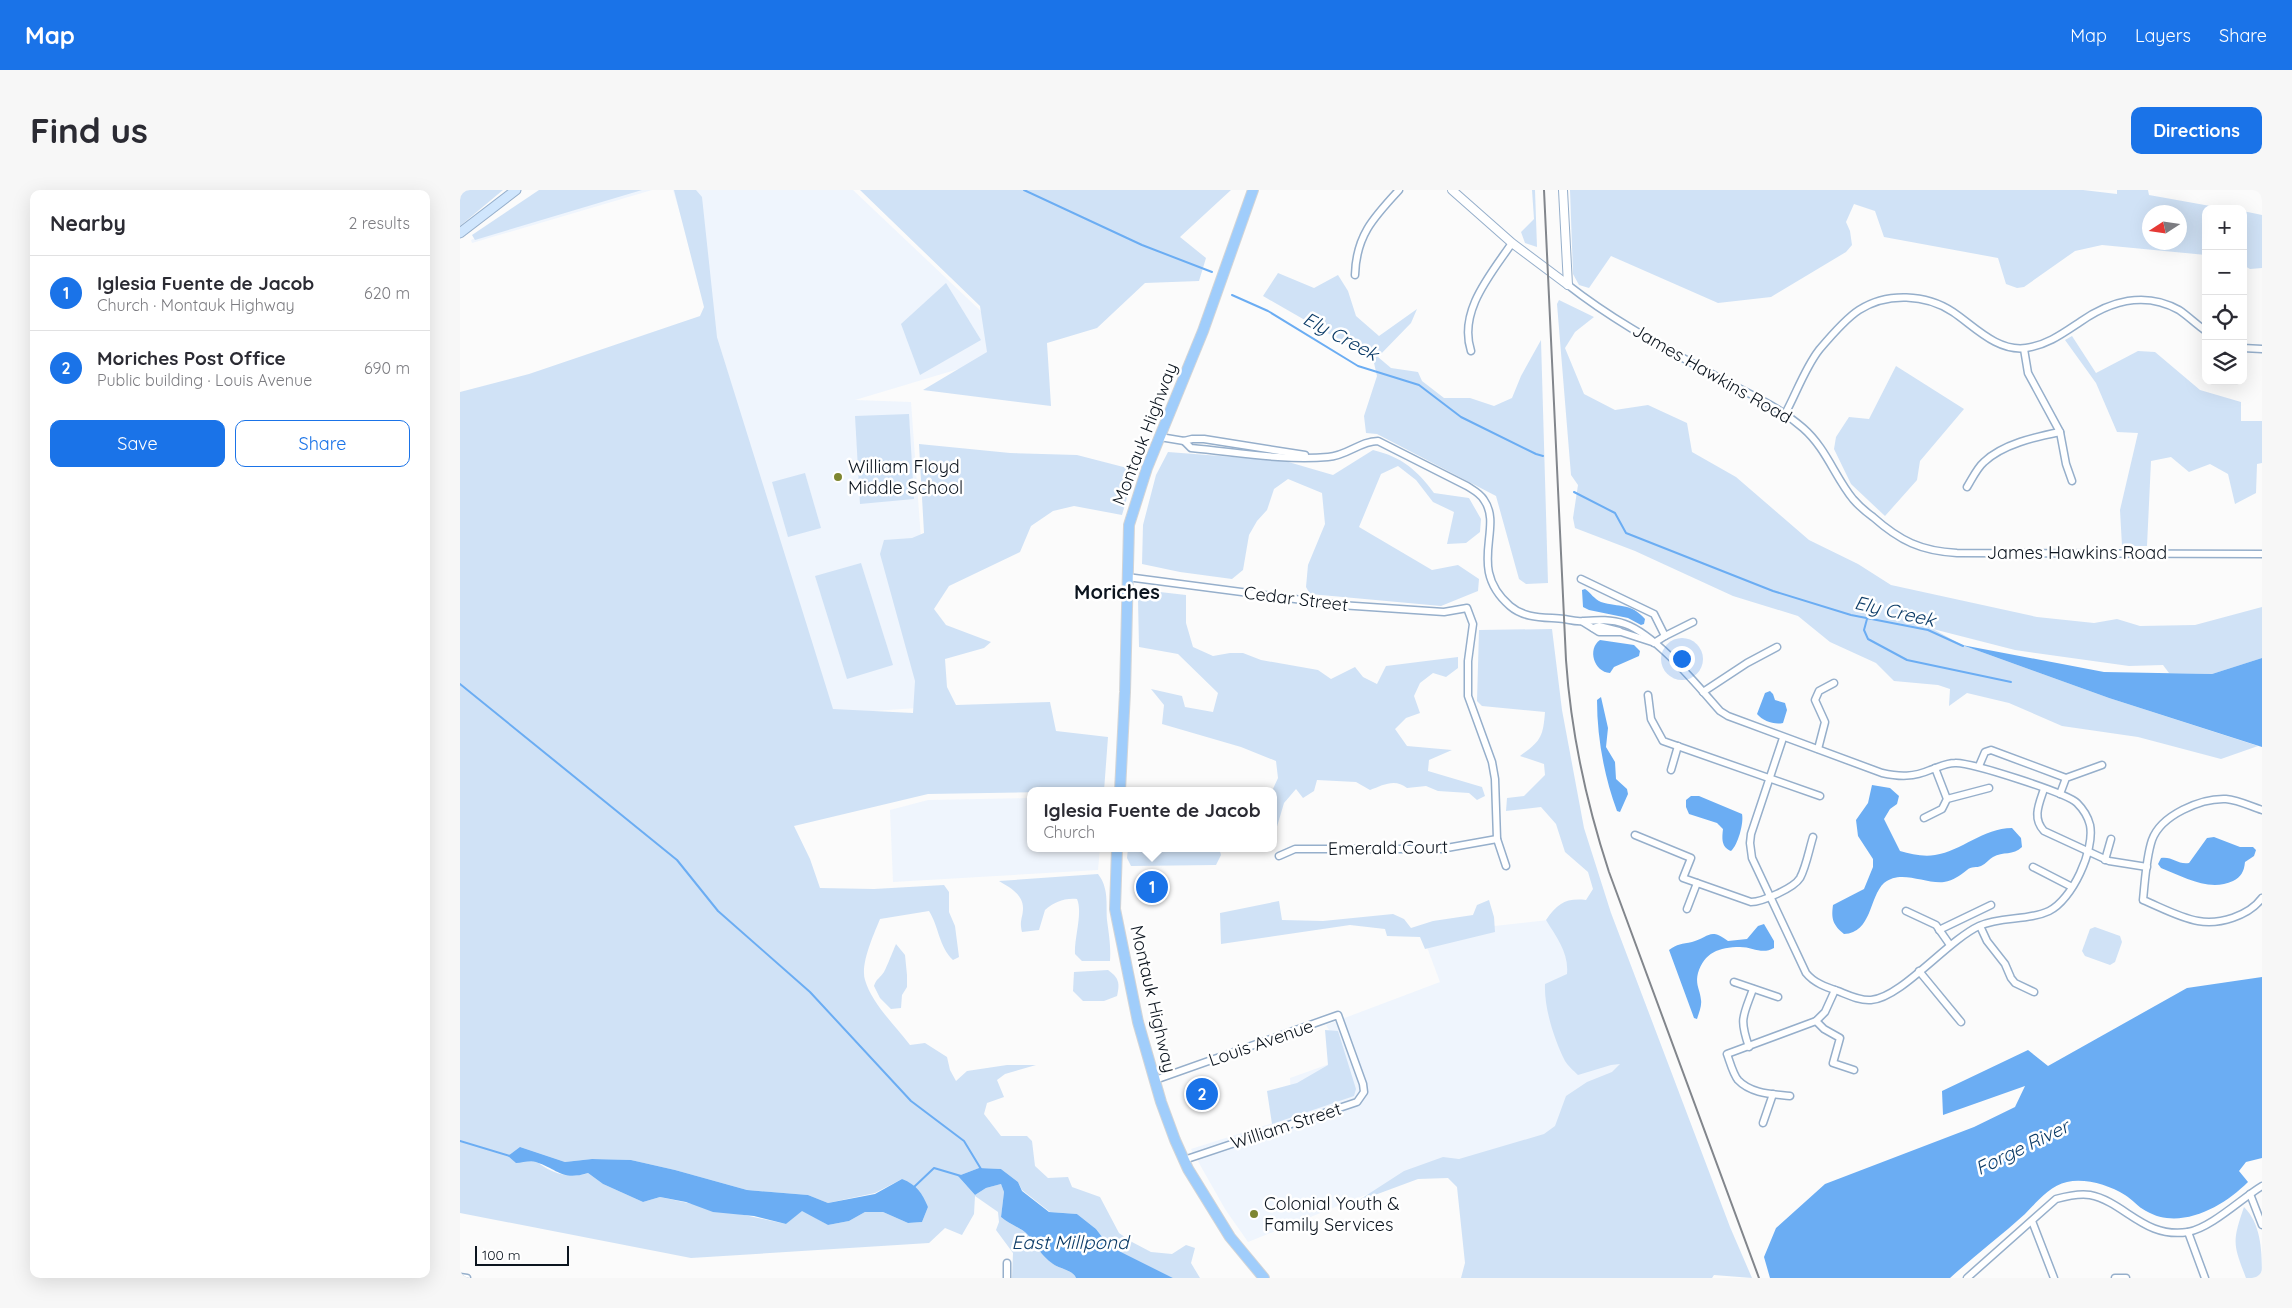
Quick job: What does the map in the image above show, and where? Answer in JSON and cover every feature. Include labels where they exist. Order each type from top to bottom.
[{"type":"main road","points":[[460,233],[516,190]]},
{"type":"main road","name":"Montauk Highway","points":[[1120,787],[1127,630],[1129,525],[1160,437],[1203,331],[1253,190]]},
{"type":"main road","name":"Montauk Highway","points":[[1117,852],[1115,909],[1138,1022],[1161,1102],[1184,1160],[1230,1237],[1264,1278]]},
{"type":"street","points":[[1355,275],[1355,258],[1363,235],[1369,224],[1398,190]]},
{"type":"street","name":"James Hawkins Road","points":[[1452,190],[1512,244],[1603,312],[1785,414],[1805,430],[1821,447],[1853,499],[1893,535],[1915,546],[1935,552],[2262,554]]},
{"type":"street","points":[[1563,190],[1568,285]]},
{"type":"street","points":[[1471,351],[1468,339],[1473,307],[1483,285],[1512,244]]},
{"type":"street","points":[[1785,414],[1818,352],[1848,319],[1859,310],[1876,302],[1907,297],[1936,303],[1991,340],[2024,349],[2055,340],[2098,310],[2127,300],[2145,300],[2180,310],[2202,329]]},
{"type":"street","points":[[2247,348],[2262,349]]},
{"type":"street","points":[[2024,349],[2028,373],[2060,432],[2066,464],[2072,481]]},
{"type":"street","points":[[1967,487],[1983,463],[1995,454],[2011,446],[2060,432]]},
{"type":"street","points":[[1160,437],[1184,442],[1192,439],[1204,439],[1318,458],[1345,453],[1369,441],[1378,441],[1478,492],[1485,501],[1489,512],[1487,560],[1489,574],[1495,588],[1505,602],[1518,612],[1531,616],[1583,622],[1602,620],[1623,624],[1639,630],[1720,710],[1728,716],[1783,738],[1896,776],[1918,775],[1954,762],[1980,766],[2076,801],[2088,818],[2091,834],[2087,851],[2072,887],[2060,903],[2050,910],[2036,915],[1998,920],[1980,926],[1950,945],[1894,992],[1872,1000],[1861,999],[1816,982],[1806,973],[1752,858],[1751,834],[1783,738]]},
{"type":"street","name":"Cedar Street","points":[[1127,577],[1340,605],[1444,612],[1467,608],[1473,624],[1468,661],[1468,696],[1492,762],[1497,839]]},
{"type":"street","points":[[1581,579],[1654,614],[1665,636]]},
{"type":"street","points":[[1583,622],[1593,628],[1599,626],[1654,643]]},
{"type":"street","points":[[1654,643],[1693,622]]},
{"type":"street","points":[[1621,632],[1623,624]]},
{"type":"street","points":[[1703,692],[1747,663],[1777,647]]},
{"type":"street","points":[[1818,749],[1825,722],[1815,700],[1819,691],[1834,683]]},
{"type":"street","points":[[1648,695],[1651,719],[1663,741],[1820,796]]},
{"type":"street","points":[[1671,770],[1678,746]]},
{"type":"street","points":[[1980,766],[1985,752],[1991,750],[2066,778],[2102,765]]},
{"type":"street","points":[[1924,818],[1942,809],[1947,799],[1935,768]]},
{"type":"street","points":[[2060,794],[2066,778]]},
{"type":"street","points":[[1947,799],[1989,788]]},
{"type":"street","points":[[2044,789],[2038,805],[2037,816],[2040,826],[2044,831],[2105,860],[2147,867]]},
{"type":"street","points":[[2262,810],[2237,801],[2225,799],[2209,800],[2179,813],[2162,825],[2152,839],[2143,900],[2197,921],[2220,920],[2239,916],[2259,903],[2262,898]]},
{"type":"street","points":[[1634,835],[1691,858],[1683,878],[1751,902],[1760,902],[1793,885],[1799,879],[1813,837]]},
{"type":"street","points":[[1497,839],[1506,866]]},
{"type":"street","name":"Emerald Court","points":[[1279,856],[1295,849],[1441,849],[1497,839]]},
{"type":"street","points":[[2105,860],[2111,840]]},
{"type":"street","points":[[2034,867],[2072,887]]},
{"type":"street","points":[[1687,909],[1697,883]]},
{"type":"street","points":[[1940,930],[1992,905]]},
{"type":"street","points":[[1906,911],[1930,921],[1940,930],[1950,945]]},
{"type":"street","points":[[1980,926],[2015,983],[2034,992]]},
{"type":"street","points":[[1919,971],[1961,1022]]},
{"type":"street","points":[[1734,982],[1778,997]]},
{"type":"street","points":[[1749,1047],[1742,1028],[1742,1020],[1753,989]]},
{"type":"street","points":[[1790,1096],[1750,1088],[1738,1079],[1727,1054],[1816,1020],[1825,1012],[1835,990]]},
{"type":"street","name":"Louis Avenue","points":[[1155,1080],[1338,1015]]},
{"type":"street","name":"William Street","points":[[1184,1160],[1357,1102],[1364,1092],[1364,1084],[1338,1015]]},
{"type":"street","points":[[1816,1020],[1824,1029],[1840,1038],[1833,1063],[1854,1070]]},
{"type":"street","points":[[1763,1123],[1773,1094]]},
{"type":"street","points":[[1967,1278],[1975,1275],[2056,1199],[2072,1195],[2091,1195],[2155,1229],[2188,1232],[2216,1218],[2262,1186]]},
{"type":"street","points":[[2250,1194],[2262,1225]]},
{"type":"street","points":[[2032,1221],[2054,1278]]},
{"type":"street","points":[[2188,1232],[2205,1278]]},
{"type":"street","points":[[1007,1263],[1007,1278]]},
{"type":"street","points":[[460,1277],[468,1278]]},
{"type":"street","points":[[2115,1278],[2126,1278]]},
{"type":"shaded area","points":[[460,190],[503,190],[460,226]]},
{"type":"shaded area","points":[[539,190],[642,190],[475,240],[472,235]]},
{"type":"shaded area","points":[[544,190],[652,190],[472,243],[471,240],[516,216]]},
{"type":"shaded area","name":"William Floyd Middle School","points":[[673,190],[853,190],[1022,350],[855,400],[911,402],[922,553],[946,706],[830,714]]},
{"type":"shaded area","points":[[674,190],[696,190],[702,197],[717,337],[833,709],[913,713],[915,681],[880,554],[884,540],[912,538],[924,533],[919,444],[1010,453],[1077,455],[1135,470],[1122,515],[1074,506],[1053,511],[1031,526],[1020,552],[949,586],[934,609],[946,625],[991,642],[984,648],[945,659],[947,687],[956,705],[1050,702],[1056,731],[1108,737],[1104,787],[1027,787],[1027,792],[928,794],[794,826],[810,859],[820,888],[874,889],[944,885],[949,892],[949,912],[955,926],[959,957],[953,960],[948,955],[929,911],[880,919],[868,949],[864,973],[868,989],[884,1014],[910,1045],[925,1043],[947,1057],[950,1070],[956,1081],[967,1071],[1007,1065],[1036,1065],[1005,1074],[997,1080],[1004,1097],[987,1103],[984,1114],[1001,1136],[1027,1136],[1032,1141],[1035,1166],[1048,1178],[1068,1177],[1072,1187],[1100,1197],[1119,1233],[1132,1242],[1151,1252],[1172,1254],[1186,1245],[1195,1248],[1191,1263],[1200,1278],[1173,1278],[1109,1246],[1096,1229],[1077,1214],[1050,1212],[1022,1190],[1018,1182],[1001,1169],[979,1168],[958,1176],[975,1195],[986,1188],[1001,1184],[1004,1192],[1001,1217],[1025,1232],[1049,1261],[1072,1273],[1076,1278],[1012,1278],[1013,1253],[996,1230],[999,1222],[998,1212],[975,1196],[974,1214],[962,1235],[945,1228],[929,1243],[691,1258],[460,1213],[460,392],[529,374],[700,316],[704,307]],"holes":[[[520,1147],[565,1162],[592,1159],[631,1160],[747,1190],[808,1195],[828,1203],[875,1193],[902,1179],[928,1207],[922,1222],[908,1223],[883,1212],[865,1212],[849,1221],[828,1225],[802,1210],[786,1224],[660,1197],[643,1202],[603,1184],[588,1173],[569,1175],[551,1171]]]},
{"type":"shaded area","points":[[860,190],[1231,190],[1180,237],[1206,258],[1199,281],[1145,283],[1097,328],[1047,343],[1051,406],[923,390],[987,352],[980,306]]},
{"type":"shaded area","points":[[1532,190],[1535,190],[1537,247],[1525,243],[1521,232],[1534,219]]},
{"type":"shaded area","points":[[1570,190],[2083,190],[2117,194],[2117,190],[2148,190],[2149,195],[2205,205],[2202,205],[2202,255],[2154,250],[2187,250],[2187,205],[2142,205],[2142,249],[2102,245],[2075,251],[2024,287],[2017,288],[2006,284],[1998,258],[1884,237],[1875,211],[1854,204],[1846,222],[1850,231],[1852,245],[1846,252],[1771,297],[1718,303],[1611,256],[1589,288],[1579,285],[1573,274]]},
{"type":"shaded area","points":[[2247,212],[2262,215],[2262,268],[2250,269],[2247,267]]},
{"type":"shaded area","points":[[1278,273],[1314,288],[1338,275],[1348,291],[1356,316],[1379,336],[1417,309],[1411,323],[1378,357],[1391,368],[1418,372],[1422,381],[1444,398],[1470,398],[1494,406],[1512,398],[1521,376],[1541,340],[1548,583],[1526,584],[1519,579],[1496,496],[1377,434],[1366,433],[1364,416],[1377,376],[1374,363],[1357,350],[1263,296]]},
{"type":"shaded area","points":[[946,283],[981,340],[920,375],[901,324]]},
{"type":"shaded area","points":[[1559,300],[1594,317],[1575,332],[1565,348],[1584,394],[1615,410],[1648,405],[1687,423],[1692,452],[1736,477],[1809,540],[1858,564],[1891,585],[2037,617],[2094,623],[2117,619],[2140,626],[2195,625],[2262,607],[2262,658],[2212,674],[2169,673],[2163,665],[2129,666],[2015,650],[1933,629],[1962,645],[2109,698],[2258,746],[2221,759],[2138,737],[2062,726],[2009,703],[1967,693],[1949,706],[1950,689],[1938,685],[1894,681],[1876,663],[1830,642],[1798,616],[1733,596],[1635,551],[1575,528],[1573,518],[1578,485],[1571,475],[1557,304]]},
{"type":"shaded area","points":[[2072,336],[2096,373],[2138,351],[2155,352],[2200,390],[2241,402],[2241,421],[2262,421],[2262,463],[2257,464],[2256,493],[2235,504],[2228,474],[2210,464],[2189,472],[2171,457],[2151,461],[2147,546],[2122,546],[2120,510],[2138,433],[2117,432],[2096,383],[2065,340]]},
{"type":"shaded area","points":[[1896,366],[1964,409],[1920,461],[1917,480],[1885,516],[1851,484],[1834,449],[1836,437],[1849,417],[1869,419]]},
{"type":"shaded area","points":[[909,414],[914,499],[860,504],[855,416]]},
{"type":"shaded area","points":[[1373,450],[1401,461],[1415,471],[1434,493],[1469,498],[1481,519],[1480,532],[1466,543],[1447,544],[1454,512],[1433,502],[1416,480],[1398,466],[1381,474],[1359,527],[1432,570],[1458,565],[1479,579],[1478,591],[1441,606],[1310,594],[1306,587],[1308,565],[1325,524],[1322,493],[1288,479],[1274,489],[1267,510],[1257,521],[1249,535],[1243,570],[1232,579],[1180,572],[1142,564],[1143,525],[1156,475],[1168,452],[1285,461],[1333,475]]},
{"type":"shaded area","points":[[805,473],[821,528],[788,537],[772,482]]},
{"type":"shaded area","points":[[861,563],[893,665],[847,679],[815,576]]},
{"type":"shaded area","points":[[1151,591],[1186,595],[1186,623],[1193,647],[1213,656],[1243,653],[1261,660],[1318,670],[1331,679],[1355,667],[1363,677],[1377,684],[1386,666],[1458,657],[1458,668],[1446,677],[1433,673],[1420,683],[1414,696],[1420,713],[1406,718],[1395,729],[1407,746],[1452,750],[1429,760],[1428,771],[1482,787],[1485,796],[1477,800],[1469,793],[1438,791],[1426,786],[1407,788],[1398,783],[1370,790],[1356,782],[1317,780],[1314,791],[1303,798],[1296,789],[1284,803],[1277,827],[1277,787],[1274,787],[1278,778],[1276,761],[1241,747],[1162,724],[1164,705],[1151,689],[1182,696],[1185,707],[1213,712],[1218,693],[1178,654],[1139,647],[1138,600]]},
{"type":"shaded area","points":[[1552,629],[1562,710],[1584,828],[1611,913],[1730,1227],[1752,1278],[1714,1275],[1712,1278],[1461,1278],[1465,1263],[1457,1187],[1448,1178],[1418,1179],[1356,1202],[1404,1171],[1443,1157],[1459,1159],[1544,1134],[1555,1126],[1566,1096],[1587,1082],[1612,1072],[1620,1064],[1578,1075],[1565,1061],[1557,1043],[1548,1013],[1545,984],[1567,974],[1567,966],[1564,952],[1546,920],[1554,909],[1563,903],[1573,900],[1586,900],[1593,889],[1588,872],[1565,852],[1556,824],[1541,807],[1506,811],[1507,798],[1524,796],[1545,775],[1544,764],[1520,756],[1540,738],[1545,712],[1482,706],[1477,701],[1479,630]]},
{"type":"shaded area","points":[[1027,798],[1027,852],[1100,852],[1098,870],[893,882],[890,810],[928,800]]},
{"type":"shaded area","points":[[1128,852],[1220,852],[1221,855],[1216,865],[1131,866],[1127,858]]},
{"type":"shaded area","points":[[1098,874],[1102,879],[1106,896],[1110,961],[1082,961],[1075,954],[1079,918],[1077,899],[1063,900],[1052,905],[1045,910],[1039,930],[1022,932],[1023,908],[1021,899],[1015,892],[999,881]]},
{"type":"shaded area","points":[[1489,900],[1494,917],[1495,932],[1425,949],[1420,937],[1387,936],[1385,929],[1350,925],[1221,944],[1220,913],[1279,901],[1282,920],[1323,921],[1393,914],[1404,919],[1411,928],[1433,921],[1473,915],[1477,905]]},
{"type":"shaded area","points":[[1611,913],[1679,1093],[1390,1185],[1248,1242],[1225,1209],[1191,1149],[1292,1117],[1290,1078],[1346,1058],[1326,1025],[1440,982],[1422,934]]},
{"type":"shaded area","points":[[2095,927],[2120,936],[2122,942],[2115,962],[2110,965],[2085,956],[2082,951],[2090,929]]},
{"type":"shaded area","points":[[896,944],[905,955],[907,987],[902,995],[901,1008],[891,1009],[880,998],[874,986],[883,974]]},
{"type":"shaded area","points":[[1108,970],[1118,981],[1117,996],[1104,1001],[1083,1001],[1073,991],[1074,972]]},
{"type":"shaded area","points":[[1325,1030],[1338,1031],[1356,1089],[1354,1096],[1272,1124],[1267,1091],[1297,1083],[1328,1065]]},
{"type":"shaded area","points":[[2244,1207],[2250,1214],[2258,1231],[2262,1278],[2246,1278],[2236,1250],[2237,1228]]},
{"type":"water","points":[[1585,589],[1601,602],[1624,606],[1634,610],[1645,619],[1644,624],[1641,625],[1628,618],[1583,607],[1582,590]]},
{"type":"water","points":[[1600,640],[1634,645],[1640,651],[1639,656],[1614,667],[1610,673],[1604,672],[1596,664],[1593,654],[1596,644]]},
{"type":"water","points":[[1962,645],[2104,672],[2212,674],[2262,658],[2262,747],[2109,698]]},
{"type":"water","points":[[1770,691],[1775,700],[1785,703],[1787,710],[1783,723],[1769,722],[1757,714],[1765,693]]},
{"type":"water","points":[[1601,697],[1608,728],[1606,747],[1615,762],[1616,779],[1627,789],[1628,794],[1620,812],[1617,811],[1612,798],[1602,756],[1597,700]]},
{"type":"water","points":[[1872,785],[1890,788],[1899,796],[1897,804],[1890,809],[1884,819],[1900,851],[1931,856],[1945,853],[1982,835],[2001,829],[2012,828],[2021,838],[2022,847],[2015,852],[1997,855],[1983,865],[1970,868],[1956,878],[1944,882],[1905,877],[1891,879],[1879,889],[1869,913],[1860,928],[1844,934],[1837,928],[1834,921],[1832,914],[1833,905],[1864,889],[1873,867],[1873,859],[1858,836],[1856,820],[1868,803]]},
{"type":"water","points":[[1691,796],[1699,796],[1742,814],[1740,834],[1731,851],[1724,845],[1722,839],[1723,829],[1717,823],[1689,814],[1686,800]]},
{"type":"water","points":[[2214,837],[2240,847],[2253,847],[2256,850],[2254,856],[2245,862],[2242,874],[2233,881],[2215,885],[2197,882],[2161,868],[2158,864],[2161,858],[2189,863],[2207,838]]},
{"type":"water","points":[[1764,924],[1774,941],[1774,948],[1761,951],[1745,947],[1725,948],[1713,952],[1704,960],[1697,977],[1701,1007],[1697,1019],[1694,1018],[1669,950],[1677,945],[1713,934],[1728,941],[1747,939],[1758,926]]},
{"type":"water","name":"Forge River","points":[[2262,977],[2262,1158],[2246,1162],[2239,1171],[2248,1182],[2226,1200],[2214,1207],[2187,1217],[2159,1217],[2146,1211],[2112,1188],[2089,1182],[2067,1182],[2049,1191],[2016,1222],[1950,1278],[1770,1278],[1764,1257],[1776,1228],[1825,1184],[1974,1127],[2015,1107],[2025,1086],[1943,1115],[1942,1091],[2028,1050],[2048,1066],[2187,988]]},
{"type":"water","points":[[520,1147],[565,1162],[592,1159],[631,1160],[747,1190],[808,1195],[828,1203],[875,1194],[902,1179],[912,1184],[918,1190],[928,1207],[922,1222],[908,1223],[883,1212],[865,1212],[849,1221],[828,1225],[802,1211],[786,1224],[754,1216],[713,1212],[686,1202],[660,1197],[643,1202],[603,1184],[588,1173],[572,1176],[561,1174],[536,1162],[516,1163],[508,1156]]},
{"type":"water","name":"East Millpond","points":[[979,1168],[1001,1169],[1018,1182],[1022,1191],[1049,1212],[1077,1214],[1096,1229],[1109,1246],[1173,1278],[1076,1278],[1072,1273],[1049,1261],[1025,1232],[1001,1217],[1004,1192],[1001,1184],[986,1188],[975,1195],[958,1176]]},
{"type":"waterway","name":"Ely Creek","points":[[1024,190],[1142,245],[1212,272]]},
{"type":"waterway","name":"Ely Creek","points":[[1232,295],[1268,311],[1358,366],[1419,385],[1461,417],[1543,456]]},
{"type":"waterway","name":"Ely Creek","points":[[1574,492],[1615,513],[1626,533],[1773,591],[1851,615],[1928,630],[1963,646]]},
{"type":"waterway","points":[[1867,619],[1864,630],[1868,639],[1907,660],[2011,682]]},
{"type":"waterway","points":[[460,684],[677,860],[718,911],[810,992],[911,1101],[964,1141],[981,1169]]},
{"type":"waterway","points":[[460,1141],[510,1156]]},
{"type":"waterway","points":[[914,1187],[934,1168],[961,1176]]},
{"type":"railway","points":[[1544,190],[1566,660],[1568,687],[1581,767],[1593,820],[1609,872],[1759,1278]]},
{"type":"place","name":"William Floyd Middle School","points":[[838,477]]},
{"type":"place","name":"Iglesia Fuente de Jacob","points":[[1152,887]]},
{"type":"place","name":"Moriches Post Office","points":[[1202,1094]]},
{"type":"place","name":"Colonial Youth & Family Services","points":[[1254,1214]]},
{"type":"district","name":"Moriches","points":[[1117,592]]}]
